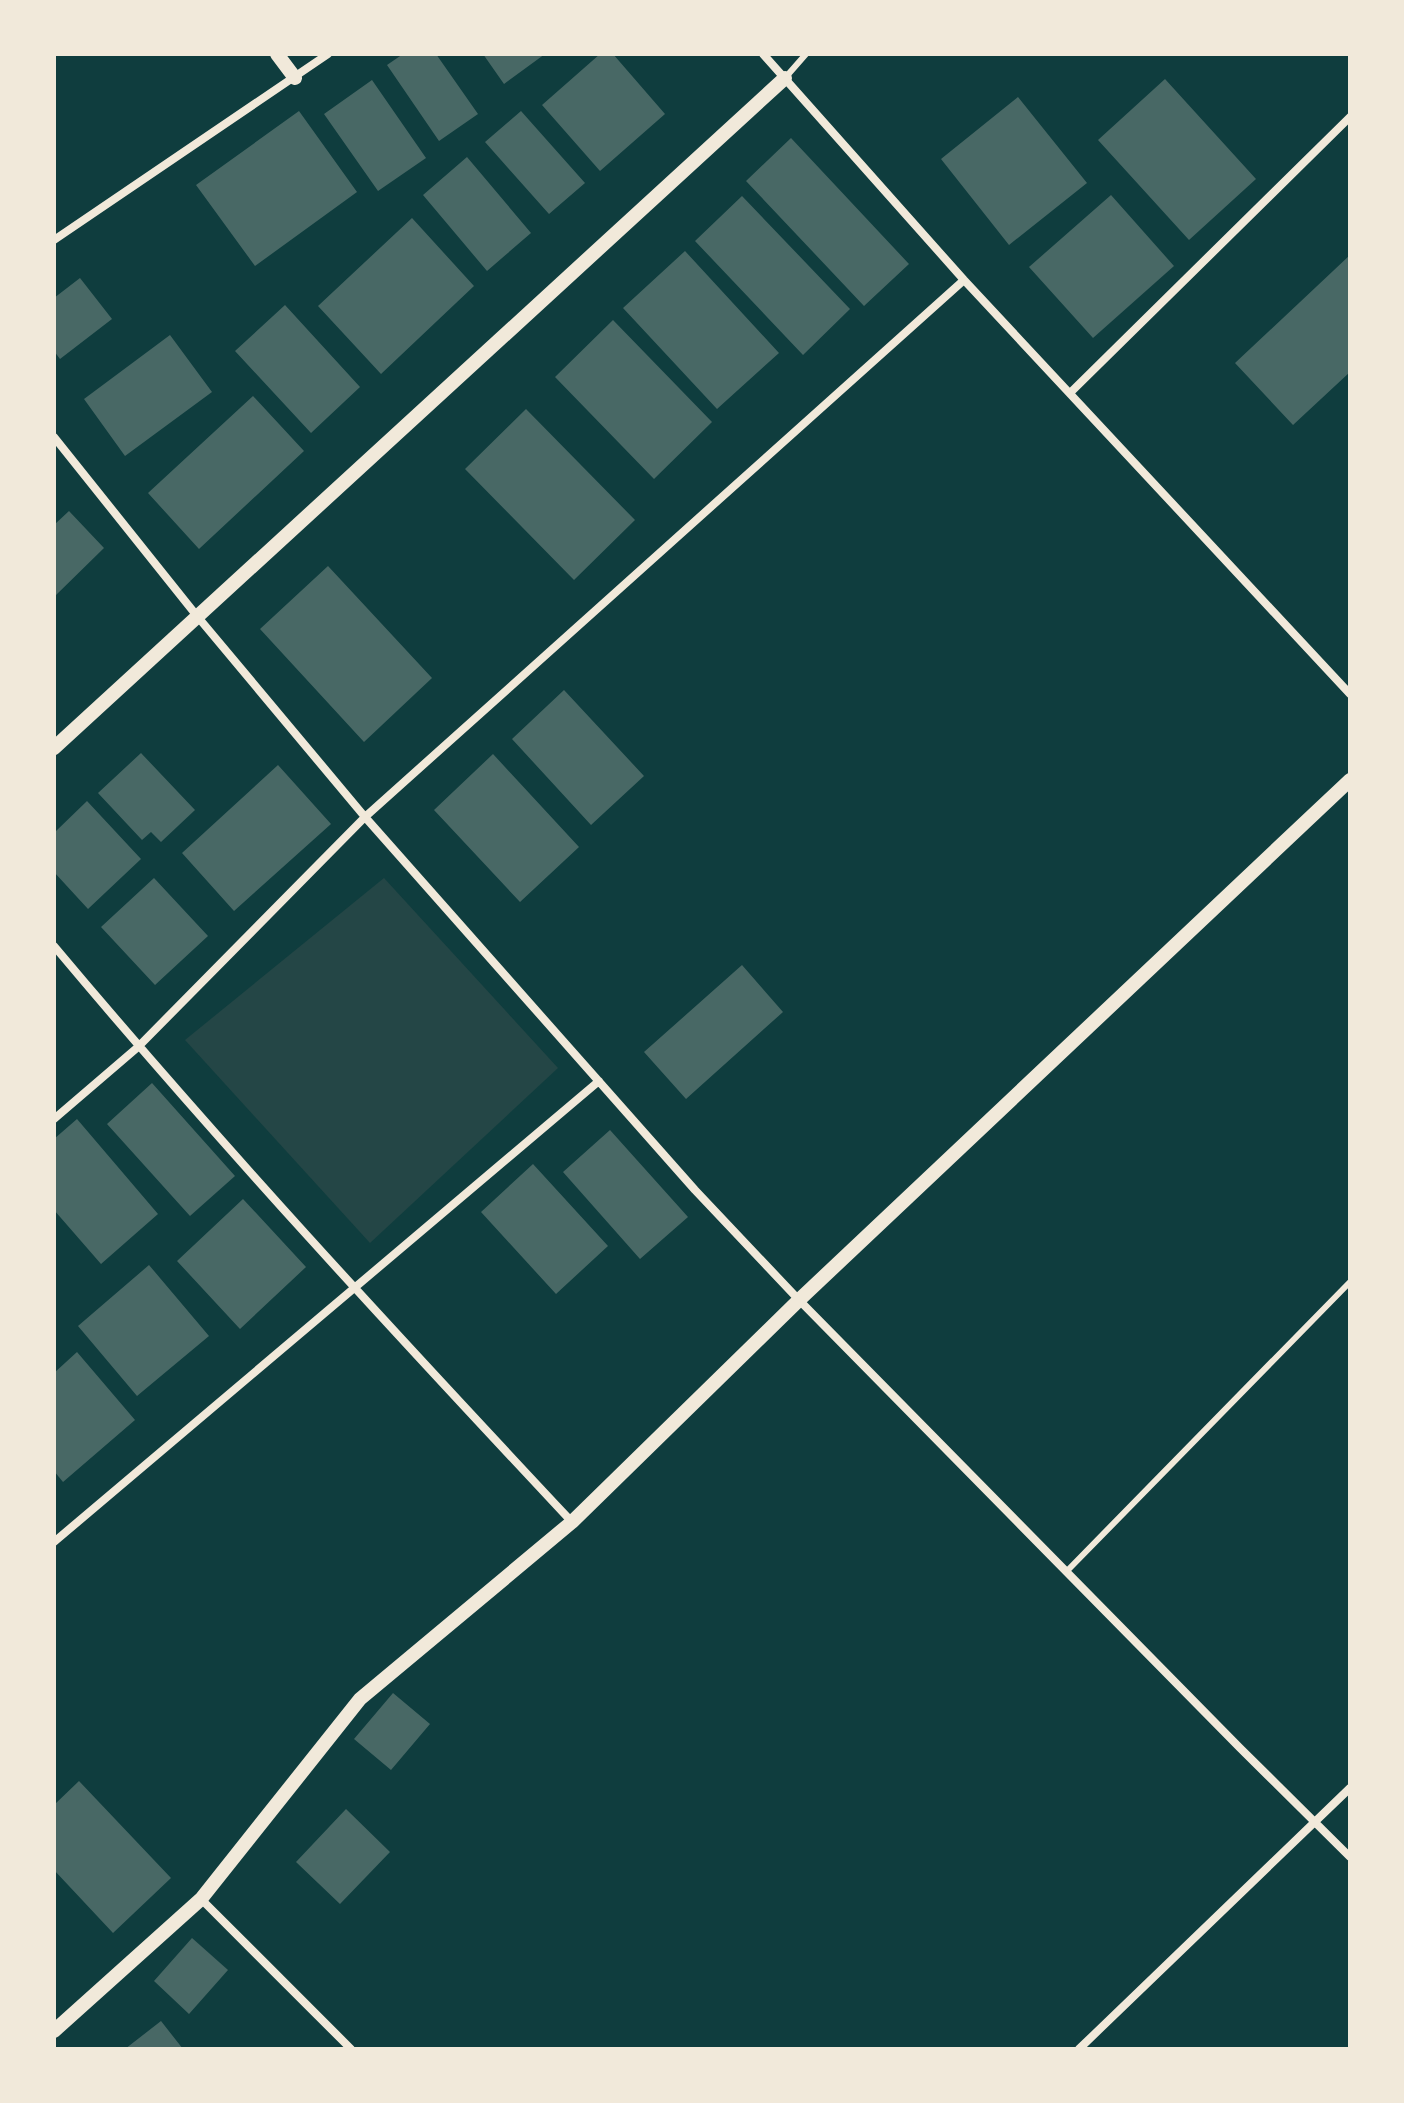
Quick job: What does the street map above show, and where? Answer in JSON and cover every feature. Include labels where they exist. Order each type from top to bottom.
[{"type":"street","points":[[277,54],[295,78]]},
{"type":"street","points":[[54,240],[328,54]]},
{"type":"street","points":[[763,54],[964,280],[1350,694]]},
{"type":"street","points":[[54,748],[785,78]]},
{"type":"street","points":[[1070,393],[1350,117]]},
{"type":"street","points":[[54,1119],[138,1047],[365,817],[964,280]]},
{"type":"street","points":[[54,437],[197,616],[365,817],[695,1190],[1066,1572],[1350,1857]]},
{"type":"street","points":[[54,2031],[201,1899],[360,1699],[572,1522],[799,1300],[1350,780]]},
{"type":"street","points":[[54,946],[138,1047],[354,1289],[572,1522]]},
{"type":"street","points":[[54,1542],[599,1081]]},
{"type":"street","points":[[1079,2049],[1350,1788]]},
{"type":"street","points":[[201,1899],[351,2049]]},
{"type":"lane","points":[[785,78],[806,54]]},
{"type":"lane","points":[[1066,1572],[1350,1282]]},
{"type":"shaded area","points":[[384,878],[558,1068],[370,1243],[185,1040]]},
{"type":"building","points":[[403,54],[436,54],[478,114],[439,141],[387,65]]},
{"type":"building","points":[[483,54],[545,54],[504,84]]},
{"type":"building","points":[[600,54],[613,54],[665,114],[600,171],[542,105]]},
{"type":"building","points":[[1165,79],[1256,179],[1189,240],[1098,140]]},
{"type":"building","points":[[372,80],[426,158],[378,191],[324,114]]},
{"type":"building","points":[[1018,97],[1087,183],[1009,245],[941,159]]},
{"type":"building","points":[[299,111],[357,192],[255,266],[196,185]]},
{"type":"building","points":[[521,111],[585,183],[549,214],[485,142]]},
{"type":"building","points":[[791,138],[909,264],[864,306],[746,181]]},
{"type":"building","points":[[467,157],[531,233],[487,271],[423,195]]},
{"type":"building","points":[[1111,195],[1174,266],[1093,338],[1029,267]]},
{"type":"building","points":[[742,196],[850,309],[803,355],[695,241]]},
{"type":"building","points":[[412,218],[474,286],[381,374],[318,306]]},
{"type":"building","points":[[685,251],[779,353],[717,409],[623,308]]},
{"type":"building","points":[[1350,255],[1350,372],[1293,425],[1235,363]]},
{"type":"building","points":[[80,278],[112,319],[60,359],[54,351],[54,298]]},
{"type":"building","points":[[285,305],[360,387],[311,433],[235,351]]},
{"type":"building","points":[[613,320],[712,422],[654,479],[555,377]]},
{"type":"building","points":[[170,335],[212,392],[125,456],[84,399]]},
{"type":"building","points":[[253,396],[304,451],[199,549],[148,493]]},
{"type":"building","points":[[526,409],[635,520],[574,580],[465,469]]},
{"type":"building","points":[[69,511],[104,548],[54,597],[54,525]]},
{"type":"building","points":[[328,566],[432,678],[364,742],[260,629]]},
{"type":"building","points":[[564,690],[644,776],[591,825],[512,739]]},
{"type":"building","points":[[141,753],[195,810],[161,842],[151,832],[142,840],[98,793]]},
{"type":"building","points":[[493,754],[579,847],[520,902],[434,810]]},
{"type":"building","points":[[278,765],[331,824],[234,911],[182,853]]},
{"type":"building","points":[[87,801],[141,859],[88,909],[54,872],[54,833]]},
{"type":"building","points":[[154,878],[208,936],[155,985],[101,927]]},
{"type":"building","points":[[742,965],[783,1012],[686,1099],[644,1052]]},
{"type":"building","points":[[152,1083],[235,1176],[190,1216],[107,1124]]},
{"type":"building","points":[[77,1119],[158,1214],[101,1264],[54,1210],[54,1139]]},
{"type":"building","points":[[610,1130],[688,1217],[640,1259],[563,1172]]},
{"type":"building","points":[[533,1164],[608,1246],[556,1294],[481,1212]]},
{"type":"building","points":[[243,1199],[306,1267],[240,1329],[177,1261]]},
{"type":"building","points":[[149,1265],[209,1336],[137,1396],[78,1326]]},
{"type":"building","points":[[77,1352],[135,1420],[63,1482],[54,1471],[54,1373]]},
{"type":"building","points":[[393,1693],[430,1724],[391,1770],[354,1739]]},
{"type":"building","points":[[79,1781],[171,1878],[113,1933],[54,1870],[54,1805]]},
{"type":"building","points":[[346,1809],[390,1852],[340,1904],[296,1862]]},
{"type":"building","points":[[192,1938],[228,1970],[189,2014],[154,1981]]},
{"type":"building","points":[[161,2021],[183,2049],[125,2049]]}]
